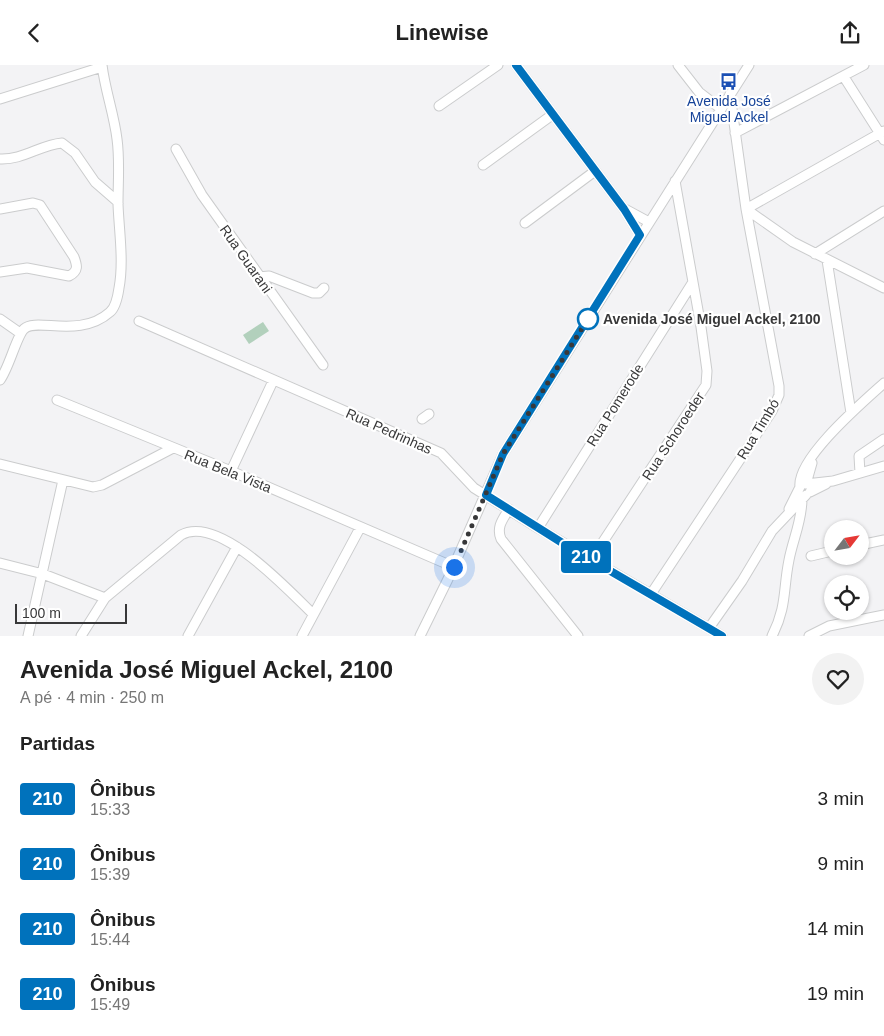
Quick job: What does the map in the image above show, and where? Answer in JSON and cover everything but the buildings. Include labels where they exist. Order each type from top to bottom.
[{"type":"street","points":[[440,106],[498,65]]},
{"type":"street","points":[[516,65],[624,209],[640,235]]},
{"type":"street","points":[[678,65],[699,92],[721,109]]},
{"type":"street","points":[[420,636],[454,567],[503,454],[749,65]]},
{"type":"street","points":[[735,133],[864,65]]},
{"type":"street","points":[[0,99],[102,66],[119,160],[118,202],[121,274],[119,289],[112,311],[100,319],[81,327],[36,324],[27,327],[20,333],[10,364],[0,380]]},
{"type":"street","points":[[844,77],[883,135],[746,209],[768,226],[815,254],[884,288]]},
{"type":"street","name":"Rua Timbó","points":[[651,594],[772,411],[779,395],[779,386],[746,209],[730,93]]},
{"type":"street","points":[[483,165],[552,115]]},
{"type":"street","points":[[0,159],[27,155],[62,143],[75,153],[99,187],[118,202]]},
{"type":"street","name":"Rua Guarani","points":[[176,149],[202,195],[258,277],[323,365]]},
{"type":"street","points":[[525,223],[595,171]]},
{"type":"street","name":"Rua Schoroeder","points":[[591,559],[706,385],[707,371],[675,181]]},
{"type":"street","points":[[0,209],[33,203],[40,205],[74,257],[77,266],[75,273],[69,276],[27,268],[0,272]]},
{"type":"street","points":[[624,209],[649,221]]},
{"type":"street","points":[[815,254],[884,211]]},
{"type":"street","points":[[827,260],[851,413]]},
{"type":"street","points":[[258,277],[269,276],[319,293],[324,288]]},
{"type":"street","name":"Rua Pomerode","points":[[538,528],[693,282]]},
{"type":"street","points":[[0,319],[20,333]]},
{"type":"street","name":"Rua Pedrinhas","points":[[139,321],[441,453],[470,485],[538,528],[722,636]]},
{"type":"street","points":[[231,471],[273,381]]},
{"type":"street","points":[[772,636],[784,607],[788,561],[802,513],[808,471],[814,454],[851,413],[884,383]]},
{"type":"street","points":[[57,400],[173,448]]},
{"type":"street","points":[[150,439],[156,447],[150,459]]},
{"type":"street","points":[[860,473],[859,456],[884,439]]},
{"type":"street","name":"Rua Bela Vista","points":[[0,464],[84,486],[102,485],[173,448],[454,567]]},
{"type":"street","points":[[709,628],[742,581],[772,531],[804,491],[884,466]]},
{"type":"street","points":[[28,636],[64,480]]},
{"type":"street","points":[[509,509],[499,526],[498,533],[501,539],[578,636]]},
{"type":"street","points":[[302,636],[360,528]]},
{"type":"street","points":[[82,636],[104,598],[188,531],[202,531],[237,547],[264,568],[314,614]]},
{"type":"street","points":[[869,543],[884,540]]},
{"type":"street","points":[[188,636],[237,547]]},
{"type":"street","points":[[811,556],[824,553]]},
{"type":"street","points":[[0,563],[42,574],[104,598]]},
{"type":"street","points":[[809,636],[830,626],[884,615]]},
{"type":"green space","points":[[263,322],[269,331],[249,344],[243,335]]},
{"type":"bus line","name":"210","points":[[516,65],[624,209],[640,235],[503,454],[486,495],[564,544],[722,636]]},
{"type":"place","name":"Avenida José Miguel Ackel","points":[[729,81]]},
{"type":"place","name":"Avenida José Miguel Ackel, 2100","points":[[588,319]]},
{"type":"route","points":[[454,567],[503,454],[588,319]]}]
